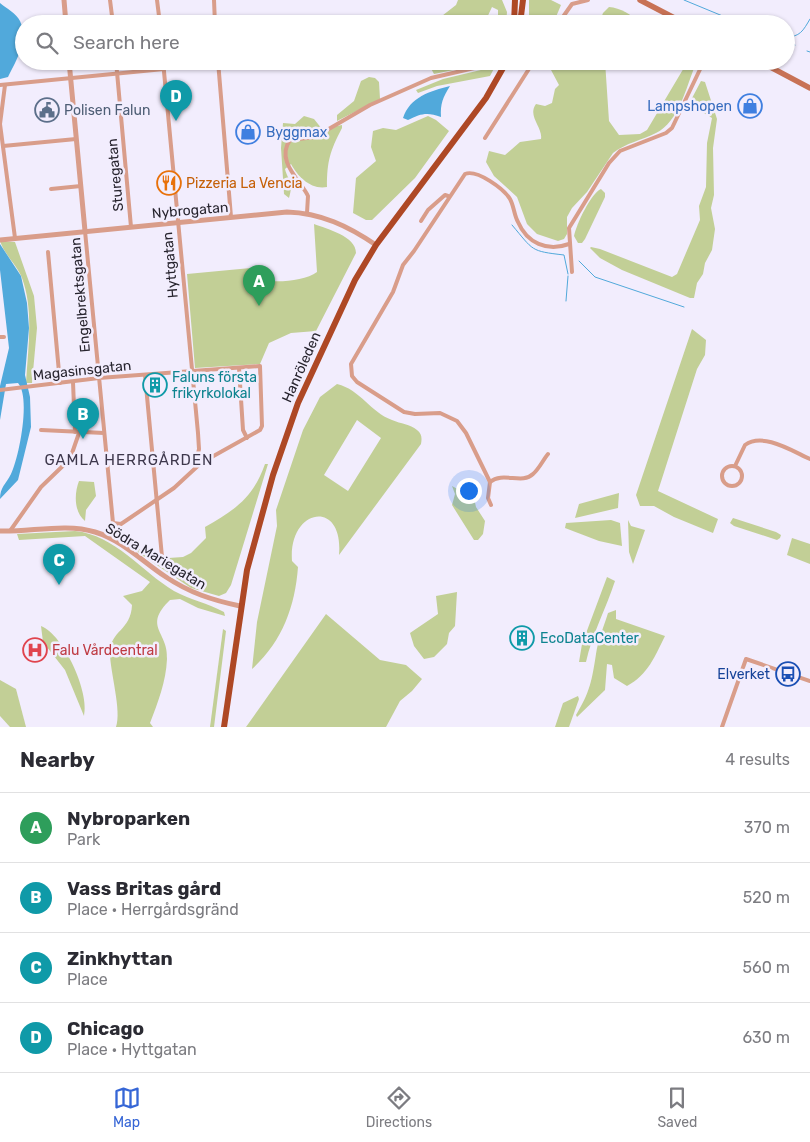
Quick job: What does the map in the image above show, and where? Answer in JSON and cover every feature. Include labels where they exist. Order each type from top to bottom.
[{"type":"highway","points":[[514,15],[515,0]]},
{"type":"highway","points":[[521,15],[523,0]]},
{"type":"highway","name":"Hanröleden","points":[[224,727],[240,606],[247,570],[273,475],[298,403],[355,280],[376,245],[481,106],[502,70]]},
{"type":"main road","points":[[640,0],[669,15]]},
{"type":"main road","points":[[776,70],[810,88]]},
{"type":"street","points":[[64,0],[65,15]]},
{"type":"street","points":[[110,0],[112,15]]},
{"type":"street","points":[[157,0],[159,15]]},
{"type":"street","points":[[214,0],[215,15]]},
{"type":"street","points":[[564,15],[572,4],[588,0]]},
{"type":"street","name":"Engelbrektsgatan","points":[[70,70],[112,522],[115,525],[121,524],[156,501]]},
{"type":"street","name":"Sturegatan","points":[[117,70],[131,227]]},
{"type":"street","points":[[15,238],[0,114],[2,85],[152,70]]},
{"type":"street","name":"Hyttgatan","points":[[164,70],[199,448],[196,467]]},
{"type":"street","points":[[219,70],[231,217]]},
{"type":"street","points":[[307,213],[308,196],[291,174],[288,162],[286,146],[290,140],[315,137],[370,105],[418,83],[435,76],[464,70]]},
{"type":"street","points":[[485,138],[528,70]]},
{"type":"street","points":[[572,272],[569,228],[609,163],[620,151],[666,133],[672,128],[700,70]]},
{"type":"street","points":[[3,146],[76,139]]},
{"type":"street","points":[[492,505],[488,498],[490,482],[466,432],[457,421],[440,413],[415,414],[404,412],[360,384],[351,371],[354,358],[398,283],[403,265],[414,252],[448,196],[462,176],[468,172],[474,172],[507,196],[520,227],[535,242],[550,248],[569,244]]},
{"type":"street","points":[[51,189],[81,186]]},
{"type":"street","points":[[421,221],[428,210],[445,195],[448,196]]},
{"type":"street","name":"Nybrogatan","points":[[0,240],[288,212],[307,213],[344,225],[376,245]]},
{"type":"street","points":[[48,252],[60,383]]},
{"type":"street","name":"Magasinsgatan","points":[[0,390],[99,378],[260,366],[263,424],[260,430],[247,438]]},
{"type":"street","points":[[156,501],[180,484],[196,467],[247,438],[243,430],[238,368]]},
{"type":"street","points":[[145,375],[162,557]]},
{"type":"street","points":[[10,531],[41,487],[70,459],[77,432],[73,382]]},
{"type":"street","points":[[41,430],[104,433]]},
{"type":"street","points":[[735,466],[742,447],[748,442],[756,440],[810,458]]},
{"type":"street","points":[[490,482],[504,477],[525,479],[532,475],[548,454]]},
{"type":"street","points":[[729,466],[735,466],[742,473],[741,479],[737,484],[728,485],[723,481],[723,472],[729,466]]},
{"type":"street","name":"Södra Mariegatan","points":[[0,531],[77,529],[98,533],[195,594],[240,606]]},
{"type":"street","points":[[722,727],[746,660],[810,682]]},
{"type":"green space","points":[[458,0],[502,0],[507,15],[498,15],[498,10],[492,7],[488,15],[443,15],[456,5]]},
{"type":"green space","points":[[529,0],[551,0],[561,5],[557,15],[529,15]]},
{"type":"green space","points":[[609,7],[630,15],[602,15]]},
{"type":"green space","points":[[432,70],[454,70],[434,74]]},
{"type":"green space","points":[[481,70],[493,70],[490,76],[437,86],[418,93],[416,90],[443,79]]},
{"type":"green space","points":[[551,70],[606,70],[609,121],[619,135],[640,134],[647,130],[683,70],[693,70],[681,103],[671,121],[656,133],[613,153],[587,192],[572,208],[567,217],[567,234],[564,239],[558,241],[537,234],[527,224],[517,197],[494,176],[486,162],[489,151],[505,155],[520,142],[541,139],[540,130],[533,113],[534,108],[536,104],[545,106],[552,103],[555,89],[559,85]]},
{"type":"green space","points":[[369,77],[375,78],[379,82],[380,99],[337,121],[337,115],[354,101],[361,81]]},
{"type":"green space","points":[[701,81],[705,82],[717,119],[713,148],[714,195],[711,208],[715,229],[712,250],[705,263],[703,274],[697,283],[694,298],[690,298],[622,270],[600,258],[590,248],[600,249],[672,277],[677,274],[700,220],[699,206],[706,187],[707,143],[712,118],[696,108],[691,100]]},
{"type":"green space","points":[[304,116],[314,119],[322,129],[342,125],[342,128],[330,156],[327,187],[316,187],[306,182],[291,164],[285,169],[291,185],[289,198],[284,194],[281,148],[283,123],[295,124]]},
{"type":"green space","points":[[428,116],[449,131],[415,178],[372,220],[366,220],[353,213],[356,178],[376,161],[371,147],[373,131],[383,128],[396,130]]},
{"type":"green space","points":[[601,189],[605,193],[605,197],[585,239],[582,243],[578,243],[574,236],[584,210],[593,196]]},
{"type":"green space","points":[[314,224],[346,238],[355,247],[356,253],[316,331],[291,333],[269,343],[260,364],[195,368],[187,274],[260,267],[263,280],[291,280],[312,275],[317,272]]},
{"type":"green space","points":[[0,241],[15,242],[34,296],[37,328],[32,383],[26,383],[29,316],[26,290],[20,273]]},
{"type":"green space","points":[[692,329],[706,340],[705,355],[697,369],[658,491],[718,519],[713,533],[674,517],[654,506],[640,506],[636,495]]},
{"type":"green space","points":[[337,384],[345,387],[353,391],[384,416],[417,430],[421,436],[421,444],[339,555],[338,537],[333,524],[325,518],[316,517],[306,521],[298,530],[293,543],[292,561],[298,567],[290,610],[279,635],[262,659],[252,669],[257,622],[277,526],[276,510],[303,430],[320,397]],"holes":[[[357,420],[381,438],[348,491],[324,475]]]},
{"type":"green space","points":[[265,464],[268,464],[231,585],[226,593],[219,596],[191,588],[118,539],[122,537],[154,559],[183,557],[191,553],[206,538],[205,527],[234,509],[249,494],[255,486]]},
{"type":"green space","points":[[79,481],[94,482],[96,496],[86,510],[85,521],[79,513],[76,502],[76,491]]},
{"type":"green space","points":[[452,486],[474,498],[476,507],[485,521],[483,534],[478,540],[474,540],[452,505],[455,494]]},
{"type":"green space","points":[[619,493],[618,508],[575,518],[579,504]]},
{"type":"green space","points":[[733,518],[776,532],[781,535],[780,538],[777,540],[734,526],[730,523]]},
{"type":"green space","points":[[611,520],[620,523],[622,546],[599,541],[565,528],[566,523]]},
{"type":"green space","points":[[628,520],[631,526],[645,530],[633,564],[629,552]]},
{"type":"green space","points":[[75,531],[103,539],[174,591],[224,612],[225,616],[198,608],[180,599],[170,600],[162,609],[157,623],[167,650],[167,659],[159,700],[150,723],[153,727],[116,727],[118,711],[110,653],[113,639],[125,626],[131,614],[132,605],[123,596],[142,591],[150,582],[85,536],[19,540],[17,534]]},
{"type":"green space","points":[[792,538],[810,544],[810,564],[787,555]]},
{"type":"green space","points":[[607,577],[615,581],[586,662],[579,662],[582,644]]},
{"type":"green space","points":[[457,592],[455,626],[449,633],[447,644],[434,657],[424,659],[414,646],[410,633],[438,614],[436,596]]},
{"type":"green space","points":[[616,610],[616,619],[665,636],[646,671],[627,686],[614,678],[612,665],[607,664],[605,690],[577,717],[576,715],[590,686],[598,644],[608,613]]},
{"type":"green space","points":[[326,614],[380,660],[406,665],[422,679],[400,701],[386,727],[246,727]]},
{"type":"green space","points":[[41,626],[58,641],[73,666],[83,694],[84,716],[65,670],[43,642]]},
{"type":"green space","points":[[223,629],[226,631],[214,727],[210,727]]},
{"type":"green space","points":[[0,680],[16,689],[26,727],[10,727],[0,716]]},
{"type":"green space","points":[[578,696],[579,699],[569,727],[555,727],[563,703]]},
{"type":"water","points":[[0,3],[15,15],[15,64],[8,77],[0,79]]},
{"type":"water","points":[[450,86],[442,101],[441,117],[424,114],[408,120],[403,118],[410,105],[416,100],[435,90]]},
{"type":"water","points":[[0,244],[21,276],[27,303],[29,328],[25,375],[30,397],[31,427],[18,480],[0,499],[2,488],[11,474],[17,455],[24,414],[24,401],[22,390],[18,383],[6,384],[0,420],[0,386],[9,348],[0,270]]},
{"type":"waterway","points":[[684,0],[720,15]]},
{"type":"waterway","points":[[795,36],[801,32],[810,19]]},
{"type":"waterway","points":[[512,225],[529,245],[538,251],[564,255],[568,274]]},
{"type":"waterway","points":[[579,261],[595,277],[684,307]]},
{"type":"waterway","points":[[566,301],[568,276]]},
{"type":"place","name":"Lampshopen","points":[[750,106]]},
{"type":"place","name":"Polisen Falun","points":[[47,110]]},
{"type":"place","name":"Chicago","points":[[176,121]]},
{"type":"place","name":"Byggmax","points":[[248,132]]},
{"type":"place","name":"Pizzeria La Vencia","points":[[169,183]]},
{"type":"place","name":"Nybroparken","points":[[259,306]]},
{"type":"place","name":"Faluns första frikyrkolokal","points":[[155,385]]},
{"type":"place","name":"Vass Britas gård","points":[[83,439]]},
{"type":"place","name":"Zinkhyttan","points":[[59,585]]},
{"type":"place","name":"EcoDataCenter","points":[[522,638]]},
{"type":"place","name":"Falu Vårdcentral","points":[[35,650]]},
{"type":"place","name":"Elverket","points":[[788,674]]},
{"type":"district","name":"GAMLA HERRGÅRDEN","points":[[129,460]]}]
